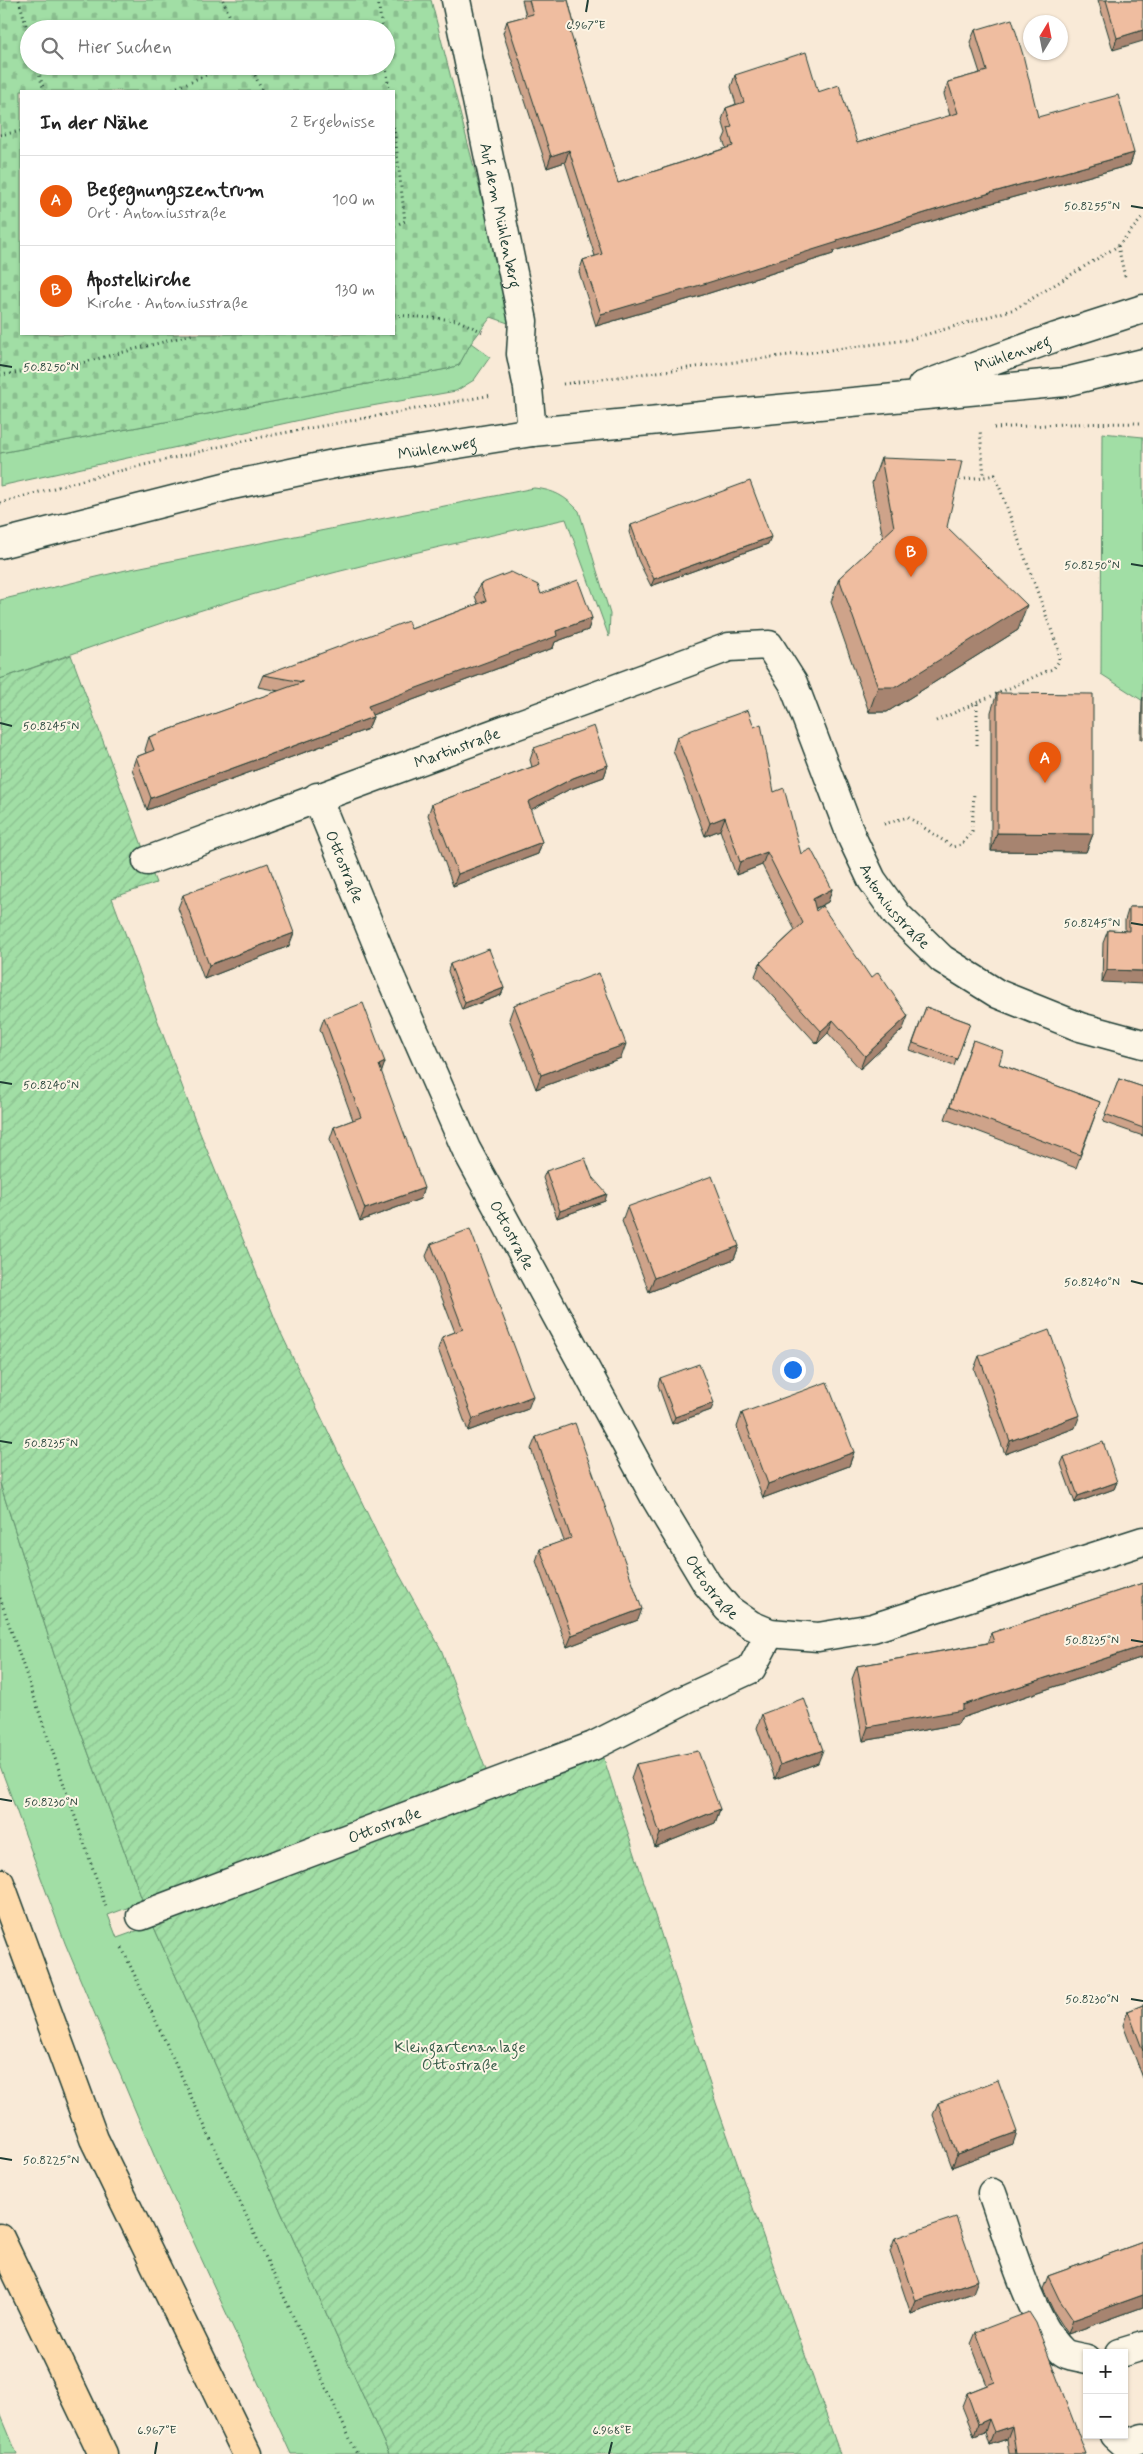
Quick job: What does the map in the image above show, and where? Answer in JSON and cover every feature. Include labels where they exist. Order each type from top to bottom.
[{"type":"highway","points":[[0,1883],[94,2139],[247,2454]]},
{"type":"highway","points":[[0,2238],[103,2454]]},
{"type":"street","name":"Auf dem Mühlenberg","points":[[456,0],[523,321],[521,354],[528,388],[532,432]]},
{"type":"street","name":"Mühlenweg","points":[[882,400],[1056,337],[1143,309]]},
{"type":"street","name":"Mühlenweg","points":[[0,544],[232,484],[334,464],[532,432],[1065,382],[1143,363]]},
{"type":"street","name":"Martinstraße","points":[[147,860],[729,647],[769,645]]},
{"type":"street","name":"Antoniusstraße","points":[[769,645],[793,683],[852,838],[872,880],[897,915],[948,964],[998,994],[1080,1027],[1143,1044]]},
{"type":"street","name":"Ottostraße","points":[[318,797],[390,976],[466,1149],[656,1499],[706,1584],[728,1609],[751,1625],[770,1633],[818,1637],[873,1628],[1143,1541]]},
{"type":"street","name":"Ottostraße","points":[[141,1916],[593,1746],[688,1698],[751,1669],[770,1633]]},
{"type":"street","points":[[992,2193],[1025,2286],[1049,2336],[1063,2352],[1083,2359]]},
{"type":"street","points":[[1128,2351],[1143,2346]]},
{"type":"street","points":[[1119,2439],[1125,2444],[1143,2438]]},
{"type":"path","points":[[19,0],[25,20]]},
{"type":"path","points":[[223,0],[231,20]]},
{"type":"path","points":[[378,0],[381,20]]},
{"type":"path","points":[[40,75],[44,90]]},
{"type":"path","points":[[170,90],[206,75]]},
{"type":"path","points":[[255,75],[262,90]]},
{"type":"path","points":[[387,75],[389,90]]},
{"type":"path","points":[[0,135],[20,131]]},
{"type":"path","points":[[395,136],[405,221],[395,226]]},
{"type":"path","points":[[1118,246],[1143,217]]},
{"type":"path","points":[[395,315],[457,320],[481,330],[521,354]]},
{"type":"path","points":[[0,374],[81,363],[190,335]]},
{"type":"path","points":[[971,429],[1064,424],[1143,423]]},
{"type":"path","points":[[980,429],[984,477]]},
{"type":"path","points":[[936,721],[978,704],[1054,668],[1059,660],[1059,650],[995,475],[947,480]]},
{"type":"path","points":[[978,704],[978,748]]},
{"type":"path","points":[[852,838],[894,819],[908,818],[953,847],[961,846],[972,831],[974,792]]},
{"type":"path","points":[[0,1598],[106,1908]]},
{"type":"path","points":[[121,1945],[357,2454]]},
{"type":"green space","points":[[0,0],[431,0],[513,319],[508,323],[491,317],[471,343],[459,365],[447,369],[0,453]]},
{"type":"green space","points":[[471,343],[490,357],[474,380],[456,391],[332,413],[0,486],[0,453],[447,369],[459,365]]},
{"type":"green space","points":[[1102,433],[1143,437],[1143,701],[1101,674]]},
{"type":"green space","points":[[534,488],[548,490],[559,495],[569,501],[579,511],[610,614],[609,637],[566,519],[413,553],[262,592],[163,623],[0,679],[0,600],[126,570]]},
{"type":"green space","points":[[71,655],[156,883],[112,898],[194,1118],[280,1331],[381,1542],[441,1649],[487,1773],[143,1902],[64,1686],[0,1483],[0,679]]},
{"type":"green space","points":[[0,1483],[64,1686],[143,1902],[108,1915],[117,1938],[153,1925],[389,2454],[291,2454],[156,2160],[65,1943],[0,1766]]},
{"type":"green space","name":"Kleingartenanlage Ottostraße","points":[[603,1756],[716,2103],[840,2454],[389,2454],[153,1925]]},
{"type":"green space","points":[[0,2413],[17,2454],[0,2454]]},
{"type":"building","points":[[529,0],[568,0],[574,24],[568,25],[618,183],[733,146],[728,128],[732,127],[726,108],[744,102],[735,75],[806,52],[818,92],[839,85],[857,143],[958,113],[948,82],[987,71],[975,30],[1012,19],[1038,117],[1118,95],[1134,153],[990,193],[837,240],[838,242],[707,283],[601,314],[583,260],[602,254],[569,150],[551,156],[507,21],[533,14]]},
{"type":"building","points":[[1106,0],[1143,0],[1143,30],[1117,38]]},
{"type":"building","points":[[881,458],[962,461],[947,527],[1027,605],[896,687],[878,687],[839,578],[894,527]]},
{"type":"building","points":[[750,481],[771,537],[654,579],[641,553],[631,525]]},
{"type":"building","points":[[511,572],[538,585],[541,594],[578,580],[592,618],[556,631],[557,636],[368,706],[373,717],[151,798],[136,757],[154,750],[149,737],[303,682],[263,675],[408,621],[411,629],[486,601],[480,584]]},
{"type":"building","points":[[997,693],[1093,694],[1093,834],[997,833]]},
{"type":"building","points":[[748,710],[754,727],[761,724],[774,792],[784,788],[801,854],[811,849],[832,889],[813,899],[816,911],[822,906],[871,978],[878,972],[908,1016],[865,1056],[833,1020],[821,1031],[760,963],[803,923],[767,852],[740,862],[725,817],[710,823],[677,737]]},
{"type":"building","points":[[594,726],[608,765],[573,778],[528,802],[542,842],[458,874],[432,804],[540,764],[534,748]]},
{"type":"building","points":[[268,863],[294,933],[209,965],[183,895]]},
{"type":"building","points":[[1129,907],[1143,907],[1143,971],[1107,970],[1108,930],[1129,931]]},
{"type":"building","points":[[489,949],[504,988],[465,1003],[450,964]]},
{"type":"building","points":[[599,973],[626,1044],[541,1075],[514,1005]]},
{"type":"building","points":[[363,1003],[385,1062],[379,1065],[424,1188],[365,1209],[334,1127],[361,1117],[324,1018]]},
{"type":"building","points":[[926,1007],[970,1023],[957,1059],[913,1043]]},
{"type":"building","points":[[973,1040],[1003,1051],[999,1064],[1100,1102],[1080,1155],[950,1106]]},
{"type":"building","points":[[1119,1079],[1143,1087],[1143,1128],[1105,1114]]},
{"type":"building","points":[[585,1158],[592,1177],[607,1194],[560,1211],[546,1171]]},
{"type":"building","points":[[712,1176],[739,1246],[654,1278],[627,1207]]},
{"type":"building","points":[[470,1229],[533,1396],[473,1419],[442,1337],[463,1329],[431,1244]]},
{"type":"building","points":[[1049,1330],[1080,1415],[1010,1441],[979,1356]]},
{"type":"building","points":[[699,1364],[714,1403],[675,1417],[660,1378]]},
{"type":"building","points":[[827,1382],[854,1452],[768,1484],[742,1413]]},
{"type":"building","points":[[575,1423],[642,1609],[572,1635],[540,1549],[571,1538],[536,1437]]},
{"type":"building","points":[[1103,1442],[1117,1482],[1078,1496],[1064,1457]]},
{"type":"building","points":[[1143,1583],[1143,1646],[963,1705],[963,1710],[868,1727],[857,1666],[994,1642],[991,1633]]},
{"type":"building","points":[[804,1698],[823,1750],[780,1765],[762,1714]]},
{"type":"building","points":[[698,1751],[720,1809],[660,1834],[636,1764]]},
{"type":"building","points":[[1143,2005],[1143,2051],[1128,2011]]},
{"type":"building","points":[[998,2080],[1017,2132],[957,2154],[938,2103]]},
{"type":"building","points":[[956,2217],[978,2280],[916,2301],[895,2238]]},
{"type":"building","points":[[1143,2242],[1143,2295],[1073,2320],[1059,2299],[1048,2276]]},
{"type":"building","points":[[1029,2312],[1036,2323],[1086,2454],[1016,2454],[1012,2426],[994,2432],[989,2419],[978,2424],[967,2393],[995,2382],[976,2332]]},
{"type":"place","name":"Apostelkirche","points":[[911,577]]},
{"type":"place","name":"Begegnungszentrum","points":[[1045,783]]}]
